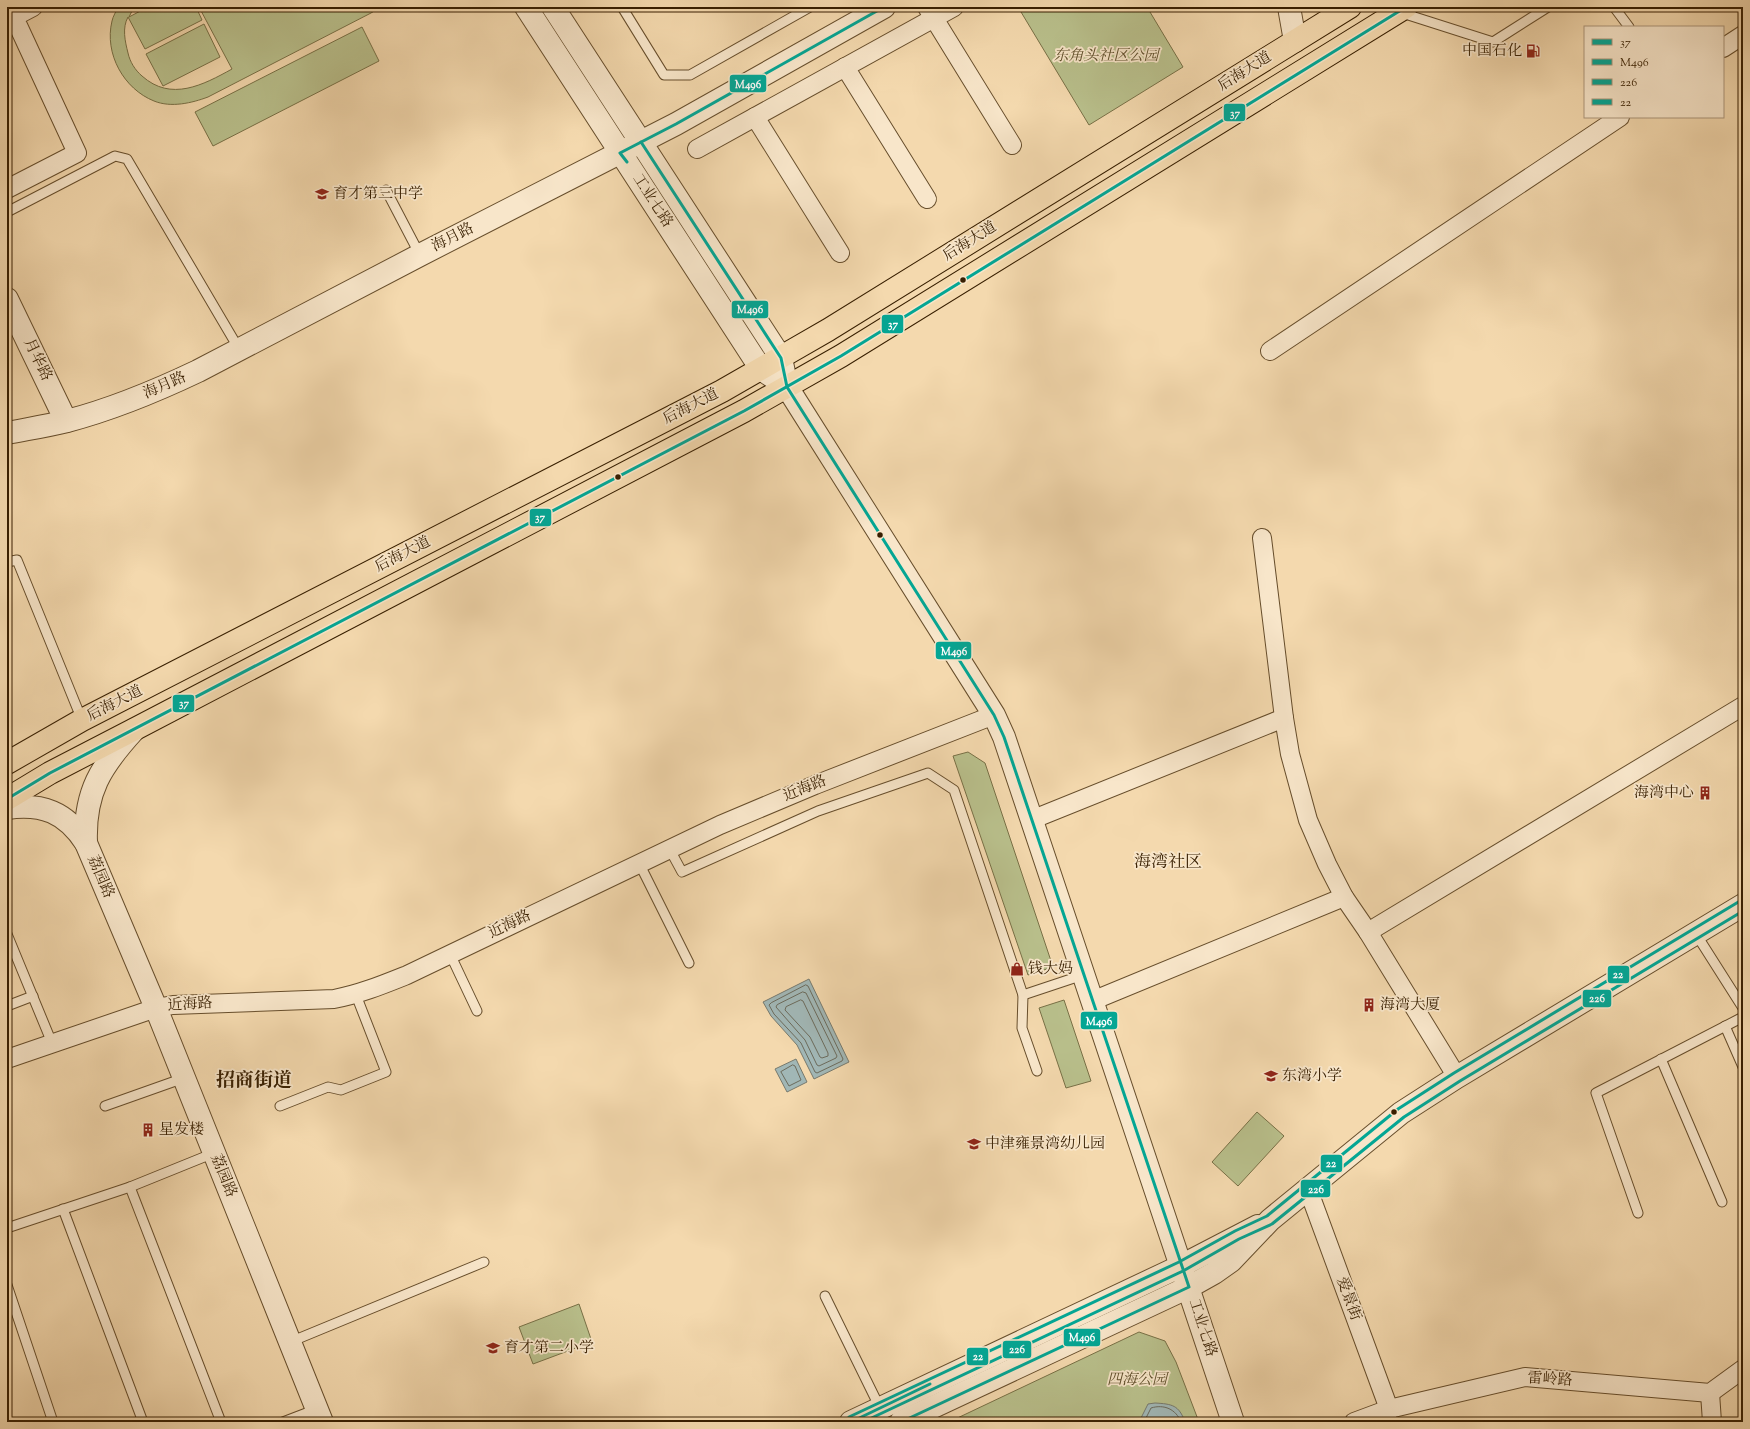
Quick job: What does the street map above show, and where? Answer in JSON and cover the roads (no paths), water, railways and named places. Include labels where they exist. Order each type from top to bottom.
[{"type":"main road","name":"后海大道","points":[[7,763],[82,720],[715,394],[781,358],[1350,7]]},
{"type":"main road","name":"后海大道","points":[[7,799],[50,773],[724,422],[787,387],[841,356],[1403,9]]},
{"type":"street","points":[[7,189],[77,153],[14,17],[33,7]]},
{"type":"street","name":"工业七路","points":[[526,7],[761,369],[787,387]]},
{"type":"street","name":"海月路","points":[[7,433],[66,421],[135,399],[166,386],[239,350],[641,142],[884,7]]},
{"type":"street","points":[[697,149],[845,67],[930,13],[954,7]]},
{"type":"street","points":[[1289,7],[1295,41]]},
{"type":"street","name":"工业七路","points":[[560,10],[584,54],[781,358],[787,387],[994,715],[1004,737],[1233,1422]]},
{"type":"street","points":[[930,13],[1012,144]]},
{"type":"street","points":[[1724,47],[1743,35]]},
{"type":"street","points":[[845,67],[927,199]]},
{"type":"street","points":[[755,117],[840,253]]},
{"type":"street","points":[[1270,351],[1619,118]]},
{"type":"street","name":"月华路","points":[[7,299],[66,421]]},
{"type":"street","points":[[1262,538],[1284,718],[1290,754],[1308,820],[1327,864],[1344,897],[1368,932],[1457,1077]]},
{"type":"street","points":[[1368,932],[1743,706]]},
{"type":"street","name":"近海路","points":[[7,1058],[156,1008],[173,1005],[334,999],[356,994],[407,974],[670,848],[773,802],[994,715]]},
{"type":"street","points":[[1031,820],[1284,718]]},
{"type":"street","name":"荔园路","points":[[86,843],[86,815],[94,786],[103,768],[116,750],[135,729]]},
{"type":"street","name":"荔园路","points":[[7,808],[33,806],[50,810],[73,825],[86,843],[156,1008],[319,1415]]},
{"type":"street","points":[[1092,1001],[1344,897]]},
{"type":"street","points":[[901,1422],[1189,1287],[1214,1273],[1231,1261],[1270,1220],[1401,1113],[1457,1077],[1743,905]]},
{"type":"street","name":"爱景街","points":[[1308,1189],[1391,1415]]},
{"type":"street","points":[[851,1422],[1181,1266],[1237,1235],[1270,1220]]},
{"type":"street","points":[[1712,1422],[1710,1393],[1743,1369]]},
{"type":"street","name":"雷岭路","points":[[1354,1422],[1391,1415],[1525,1378],[1710,1393]]},
{"type":"lane","points":[[622,7],[664,75],[690,75],[810,7]]},
{"type":"lane","points":[[1403,9],[1493,42],[1548,7]]},
{"type":"lane","points":[[1614,7],[1629,26]]},
{"type":"lane","points":[[7,212],[115,156],[127,159],[239,350]]},
{"type":"lane","points":[[386,190],[420,255]]},
{"type":"lane","points":[[7,562],[17,560],[82,720]]},
{"type":"lane","points":[[670,848],[682,872],[818,811],[928,773],[954,790],[1023,995],[1022,1028],[1037,1072]]},
{"type":"lane","points":[[639,863],[689,964]]},
{"type":"lane","points":[[7,934],[52,1043]]},
{"type":"lane","points":[[1696,934],[1743,1008]]},
{"type":"lane","points":[[450,954],[477,1011]]},
{"type":"lane","points":[[1023,995],[1083,975]]},
{"type":"lane","points":[[280,1106],[328,1087],[341,1090],[386,1072],[356,994]]},
{"type":"lane","points":[[7,1006],[33,996]]},
{"type":"lane","points":[[1638,1213],[1596,1093],[1743,1017]]},
{"type":"lane","points":[[1725,1026],[1743,1067]]},
{"type":"lane","points":[[1661,1059],[1722,1202]]},
{"type":"lane","points":[[105,1106],[184,1078]]},
{"type":"lane","points":[[7,1228],[130,1187],[214,1153]]},
{"type":"lane","points":[[130,1187],[221,1422]]},
{"type":"lane","points":[[63,1209],[143,1422]]},
{"type":"lane","points":[[290,1342],[484,1262]]},
{"type":"lane","points":[[7,1286],[53,1422]]},
{"type":"lane","points":[[824,1296],[880,1408]]},
{"type":"lane","points":[[283,1422],[319,1415]]},
{"type":"water","points":[[809,979],[849,1062],[814,1079],[797,1045],[771,1016],[763,1002]]},
{"type":"water","points":[[796,1059],[807,1082],[787,1092],[775,1069]]},
{"type":"water","points":[[1155,1403],[1174,1406],[1183,1416],[1185,1422],[1139,1422],[1148,1404]]},
{"type":"place","name":"中国石化","points":[[1533,51]]},
{"type":"place","name":"育才第三中学","points":[[322,194]]},
{"type":"place","name":"海湾中心","points":[[1705,793]]},
{"type":"place","name":"钱大妈","points":[[1017,969]]},
{"type":"place","name":"海湾大厦","points":[[1369,1005]]},
{"type":"place","name":"东湾小学","points":[[1271,1076]]},
{"type":"place","name":"星发楼","points":[[148,1130]]},
{"type":"place","name":"中津雍景湾幼儿园","points":[[974,1144]]},
{"type":"place","name":"育才第二小学","points":[[493,1348]]},
{"type":"district","name":"海湾社区","points":[[1168,863]]},
{"type":"district","name":"招商街道","points":[[254,1081]]},
{"type":"park label","name":"东角头社区公园","points":[[1106,56]]},
{"type":"park label","name":"四海公园","points":[[1137,1380]]}]
